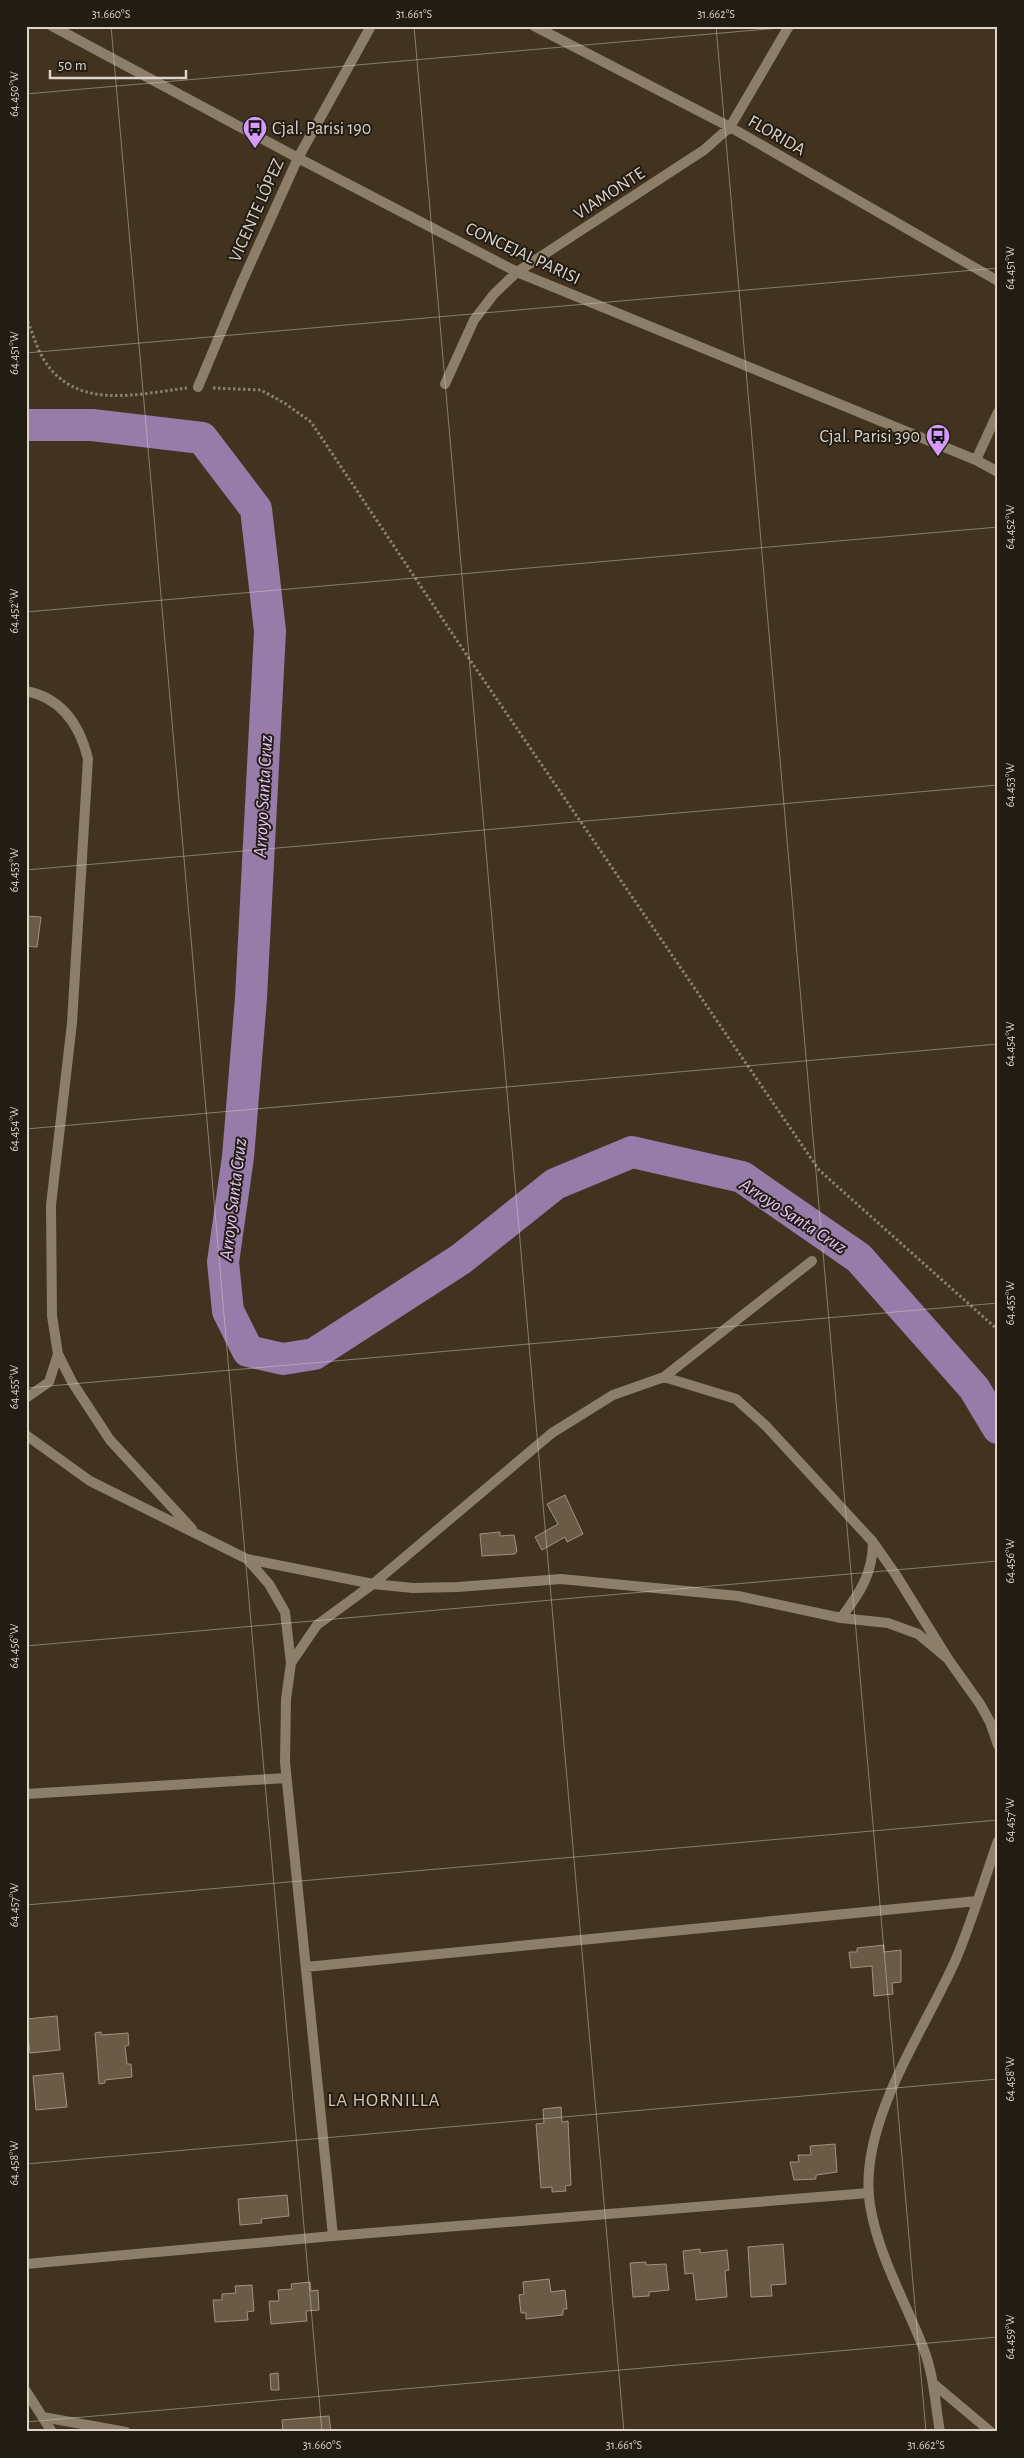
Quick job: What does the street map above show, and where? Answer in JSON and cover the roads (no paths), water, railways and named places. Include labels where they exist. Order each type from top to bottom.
[{"type":"street","name":"CONCEJAL PARISI","points":[[52,26],[298,158],[517,272],[976,460],[998,472]]},
{"type":"street","name":"VICENTE LÓPEZ","points":[[198,387],[242,282],[298,158],[371,26]]},
{"type":"street","name":"FLORIDA","points":[[534,26],[730,127],[998,281]]},
{"type":"street","name":"VIAMONTE","points":[[445,384],[474,320],[494,294],[517,272],[704,150],[730,127],[789,26]]},
{"type":"street","points":[[976,460],[998,412]]},
{"type":"street","points":[[26,691],[46,698],[60,707],[72,720],[83,738],[88,759],[72,1023],[51,1205],[52,1316],[58,1354],[72,1382],[110,1440],[198,1535]]},
{"type":"street","points":[[291,1663],[317,1625],[373,1584],[552,1433],[613,1395],[664,1377],[812,1261]]},
{"type":"street","points":[[26,1398],[49,1382],[58,1354]]},
{"type":"street","points":[[664,1377],[736,1399],[765,1425],[874,1542],[990,1722],[998,1744]]},
{"type":"street","points":[[26,1435],[90,1481],[247,1559],[373,1584],[413,1588],[458,1587],[561,1579],[738,1596],[840,1618],[888,1623],[918,1634],[948,1659]]},
{"type":"street","points":[[840,1618],[860,1592],[868,1575],[874,1542]]},
{"type":"street","points":[[247,1559],[269,1584],[285,1612],[291,1663],[286,1699],[286,1778],[333,2236]]},
{"type":"street","points":[[26,1794],[286,1778]]},
{"type":"street","points":[[940,2432],[935,2385],[923,2348],[877,2235],[869,2193],[869,2170],[878,2125],[911,2046],[956,1958],[998,1841]]},
{"type":"street","points":[[306,1967],[976,1901]]},
{"type":"street","points":[[26,2264],[333,2236],[869,2193]]},
{"type":"street","points":[[935,2385],[991,2432]]},
{"type":"street","points":[[26,2391],[52,2432]]},
{"type":"street","points":[[43,2417],[126,2432]]},
{"type":"waterway","name":"Arroyo Santa Cruz","points":[[26,425],[92,425],[202,438],[256,509],[270,631],[251,998],[238,1157],[223,1262],[228,1311],[248,1351],[283,1359],[314,1354],[461,1259],[555,1184],[632,1152],[742,1177],[859,1258],[974,1388],[998,1428]]},
{"type":"place","name":"Cjal. Parisi 190","points":[[255,149]]},
{"type":"place","name":"Cjal. Parisi 390","points":[[938,457]]},
{"type":"district","name":"LA HORNILLA","points":[[384,2099]]}]
